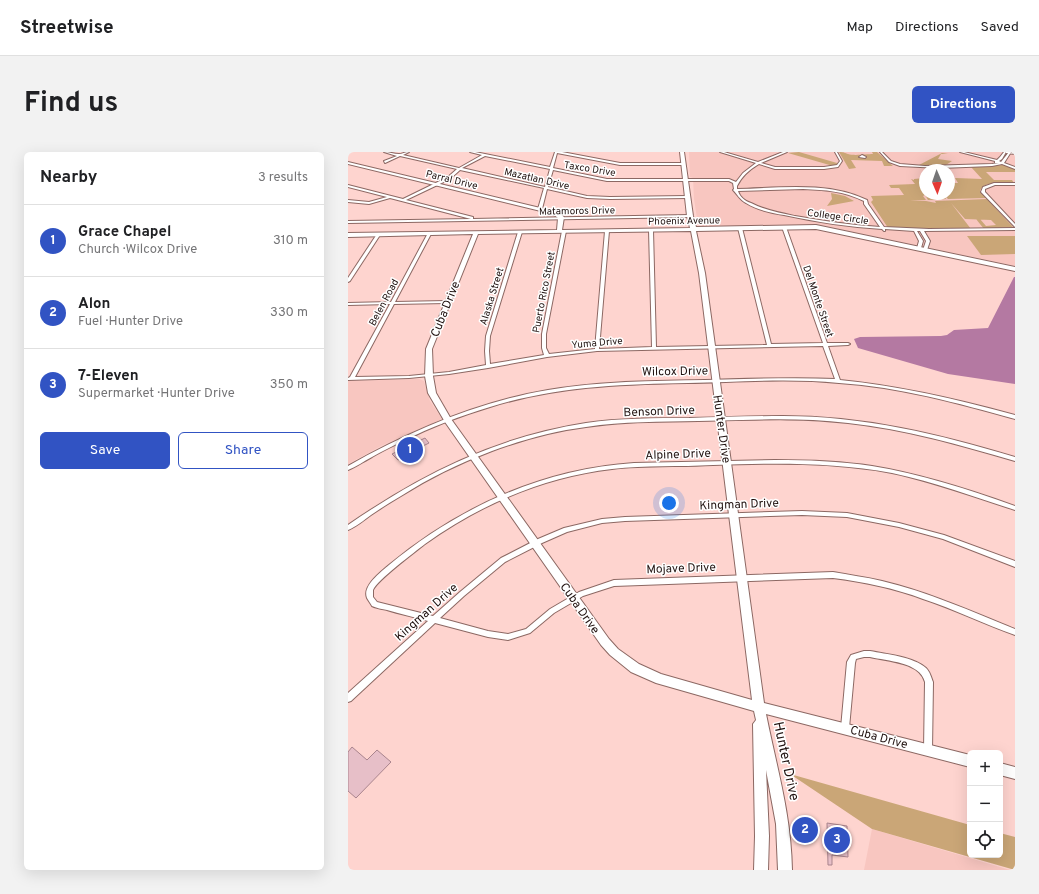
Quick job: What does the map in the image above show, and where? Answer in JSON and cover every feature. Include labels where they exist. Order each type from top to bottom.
[{"type":"street","name":"Mazatlan Drive","points":[[385,152],[595,198],[688,197]]},
{"type":"street","points":[[385,162],[408,152]]},
{"type":"street","name":"Taxco Drive","points":[[471,152],[608,180],[685,180]]},
{"type":"street","points":[[540,209],[557,152],[620,164],[683,164]]},
{"type":"street","name":"Hunter Drive","points":[[682,152],[690,216],[692,229],[698,247],[712,347],[759,707],[762,836],[761,870]]},
{"type":"street","points":[[721,152],[785,168],[838,166],[842,161],[836,152]]},
{"type":"street","points":[[729,152],[760,162]]},
{"type":"street","points":[[734,186],[738,179],[748,169],[760,162],[786,152]]},
{"type":"street","points":[[881,152],[886,159],[893,164],[910,166],[1002,163],[1010,152],[1015,153]]},
{"type":"street","points":[[961,152],[997,161],[1015,168]]},
{"type":"street","points":[[976,165],[997,161],[1001,158],[1004,152]]},
{"type":"street","points":[[404,200],[449,178],[458,169],[484,155]]},
{"type":"street","points":[[990,159],[1001,158]]},
{"type":"street","name":"Parral Drive","points":[[348,163],[578,218]]},
{"type":"street","points":[[685,180],[738,179]]},
{"type":"street","points":[[685,180],[738,179]]},
{"type":"street","points":[[724,180],[734,182],[735,190],[820,189],[841,192],[866,204],[884,230]]},
{"type":"street","points":[[1015,184],[990,185],[984,188],[983,192],[1015,226]]},
{"type":"street","points":[[348,186],[480,220]]},
{"type":"street","points":[[349,192],[355,188]]},
{"type":"street","name":"College Circle","points":[[735,190],[739,197],[747,203],[775,212],[828,223],[884,230],[915,231],[1015,229]]},
{"type":"street","points":[[348,201],[370,203],[390,197]]},
{"type":"street","points":[[541,219],[550,216],[553,213]]},
{"type":"street","name":"Parral Drive","points":[[553,213],[561,218]]},
{"type":"street","points":[[445,220],[453,218],[455,214]]},
{"type":"street","points":[[461,215],[464,220]]},
{"type":"street","name":"Matamoros Drive","points":[[348,222],[690,216]]},
{"type":"street","name":"Puerto Rico Street","points":[[547,356],[544,348],[544,334],[561,231],[561,218]]},
{"type":"street","name":"Phoenix Avenue","points":[[348,235],[784,227],[822,228],[1015,269]]},
{"type":"street","name":"Del Monte Street","points":[[784,227],[838,381]]},
{"type":"street","points":[[740,228],[769,345]]},
{"type":"street","points":[[651,230],[654,348]]},
{"type":"street","points":[[597,350],[607,231]]},
{"type":"street","points":[[915,231],[921,241],[922,249]]},
{"type":"street","points":[[922,231],[928,241],[922,249]]},
{"type":"street","name":"Alaska Street","points":[[488,367],[488,336],[520,232]]},
{"type":"street","name":"Cuba Drive","points":[[476,233],[429,349],[429,376],[434,398],[573,598],[614,652],[635,668],[660,679],[759,707],[967,760]]},
{"type":"street","name":"Belen Road","points":[[350,379],[429,234]]},
{"type":"street","points":[[348,281],[378,235]]},
{"type":"street","points":[[348,304],[447,302]]},
{"type":"street","name":"Yuma Drive","points":[[350,379],[429,376],[547,356],[597,350],[848,344]]},
{"type":"street","name":"Wilcox Drive","points":[[348,468],[403,439],[448,420],[504,402],[576,387],[618,383],[776,379],[838,381],[882,386],[928,394],[1015,417]]},
{"type":"street","name":"Benson Drive","points":[[348,528],[411,486],[446,467],[520,439],[580,426],[633,421],[800,418],[883,425],[956,441],[1015,459]]},
{"type":"street","name":"Alpine Drive","points":[[371,588],[390,569],[436,533],[458,519],[503,496],[538,482],[590,470],[628,466],[727,463],[800,462],[850,464],[880,469],[950,485],[1015,508]]},
{"type":"street","name":"Kingman Drive","points":[[348,698],[503,560],[535,543],[566,530],[602,521],[816,513],[866,518],[944,537],[1015,564]]},
{"type":"street","name":"Mojave Drive","points":[[371,588],[370,598],[375,604],[488,634],[508,637],[528,631],[552,611],[573,598],[603,586],[627,581],[820,574],[868,580],[904,588],[1015,632]]},
{"type":"street","points":[[845,728],[850,669],[854,657],[870,654],[912,663],[923,670],[929,682],[928,750]]},
{"type":"street","name":"Hunter Drive","points":[[759,707],[780,797],[786,841],[785,870]]},
{"type":"street","points":[[1003,770],[1015,773]]},
{"type":"shaded area","points":[[689,152],[998,152],[1015,154],[1015,266],[824,226],[700,226],[698,225],[694,199],[693,178],[690,177]]},
{"type":"shaded area","points":[[799,152],[838,164],[833,166],[788,153]]},
{"type":"shaded area","points":[[839,152],[857,155],[873,154],[872,152],[877,152],[893,166],[884,166],[882,161],[851,160],[856,168],[849,169]]},
{"type":"shaded area","points":[[942,153],[948,154],[941,154],[938,159],[952,161],[948,164],[921,164]]},
{"type":"shaded area","points":[[1003,165],[1015,169],[1015,172],[986,172],[994,180],[1012,180],[1014,183],[995,183],[985,185],[980,191],[987,198],[955,199],[955,183],[958,183],[955,178],[982,179],[971,167]]},
{"type":"shaded area","points":[[911,179],[919,179],[919,200],[910,200],[936,203],[935,201],[987,199],[1013,227],[984,229],[976,219],[965,219],[951,203],[971,229],[925,230],[888,228],[871,202],[873,200],[871,196],[904,195],[899,188],[891,188],[889,185],[915,184]],"holes":[[[981,220],[991,220],[996,225],[986,226]]]},
{"type":"shaded area","points":[[831,193],[845,196],[854,201],[827,206],[832,199]]},
{"type":"shaded area","points":[[967,236],[1015,236],[1015,254],[981,255]]},
{"type":"shaded area","points":[[1014,277],[1015,384],[948,374],[858,348],[854,339],[860,337],[941,336],[947,335],[954,330],[988,328]]},
{"type":"shaded area","points":[[419,379],[424,381],[430,401],[442,419],[381,446],[348,464],[348,381]]},
{"type":"shaded area","points":[[790,774],[967,824],[967,856],[872,829]]},
{"type":"shaded area","points":[[872,829],[1010,870],[864,870]]},
{"type":"shaded area","points":[[1003,834],[1015,837],[1015,870],[973,858],[1003,858]]},
{"type":"building","points":[[425,438],[429,443],[417,449],[420,451],[408,457],[407,456],[398,460],[392,454]]},
{"type":"building","points":[[352,747],[367,760],[377,750],[391,762],[356,798],[348,791],[348,752]]},
{"type":"building","points":[[827,823],[847,826],[848,857],[832,855],[832,865],[828,865]]},
{"type":"building","points":[[800,824],[809,826],[809,836],[800,834]]},
{"type":"place","name":"Grace Chapel","points":[[410,450]]},
{"type":"place","name":"Alon","points":[[805,830]]},
{"type":"place","name":"7-Eleven","points":[[837,840]]}]
